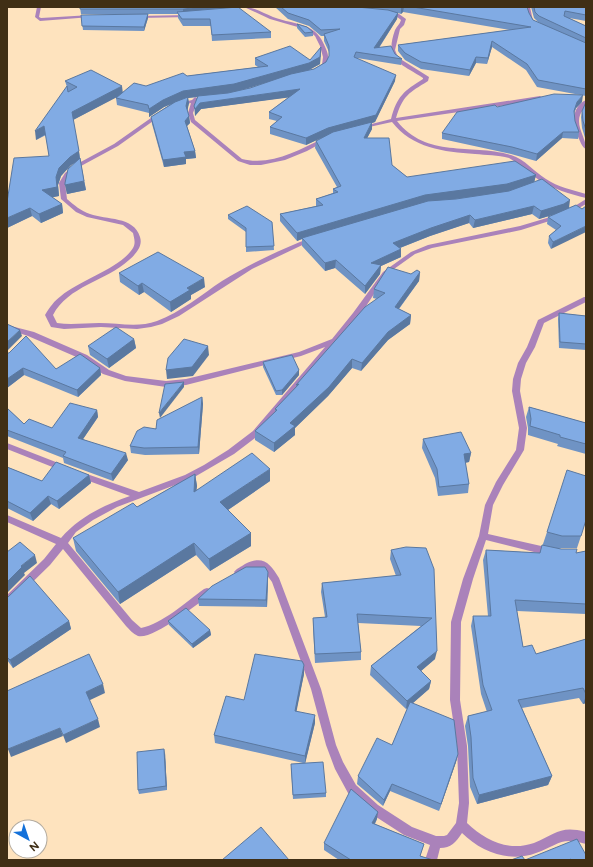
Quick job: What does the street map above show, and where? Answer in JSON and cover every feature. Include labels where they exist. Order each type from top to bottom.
[{"type":"street","points":[[39,7],[37,17],[40,20],[71,16],[99,16]]},
{"type":"street","points":[[528,7],[531,19],[535,24]]},
{"type":"street","points":[[247,9],[310,29],[315,32],[324,48],[326,60],[324,65],[309,73]]},
{"type":"street","points":[[381,14],[397,15],[404,19],[398,29],[393,50],[395,56],[400,61],[426,77],[426,80],[401,96],[397,103],[393,120],[406,134],[424,143],[452,150],[510,156],[544,180],[561,188],[586,196]]},
{"type":"street","points":[[132,16],[197,15]]},
{"type":"street","points":[[175,105],[195,99],[212,97]]},
{"type":"street","points":[[358,129],[393,120],[547,97]]},
{"type":"street","points":[[195,99],[190,111],[190,116],[193,121],[240,160],[245,162],[269,162],[300,152],[330,137]]},
{"type":"street","points":[[585,100],[576,114],[575,120],[586,146]]},
{"type":"street","points":[[164,112],[116,145],[79,165],[67,174],[62,183],[64,199],[77,211],[88,216],[128,225],[138,236],[138,244],[134,251],[117,266],[62,298],[51,308],[49,315],[54,325],[64,327],[94,324],[121,327],[151,325],[175,315],[214,289],[277,253],[319,236]]},
{"type":"street","points":[[537,186],[544,180]]},
{"type":"street","points":[[7,601],[30,580],[73,530],[90,518],[114,505],[137,495],[170,484],[207,467],[256,433],[356,315],[385,273],[413,253],[430,246],[458,239],[540,223],[565,214],[586,201]]},
{"type":"street","points":[[230,577],[255,564],[262,564],[268,567],[276,581],[316,689],[331,745],[339,765],[351,787],[374,810],[408,831],[436,842],[445,842],[451,839],[461,825],[464,803],[462,746],[455,700],[456,622],[468,579],[483,536],[489,505],[498,484],[520,450],[524,428],[516,391],[517,379],[522,363],[532,347],[541,322],[586,299]]},
{"type":"street","points":[[7,327],[28,337],[84,357],[106,372],[125,378],[166,384],[186,382],[301,354],[335,340]]},
{"type":"street","points":[[7,446],[137,495]]},
{"type":"street","points":[[7,518],[63,542],[129,623],[140,632],[148,631],[159,625],[215,587]]},
{"type":"street","points":[[483,536],[558,554]]},
{"type":"street","points":[[461,825],[468,833],[490,848],[505,851],[523,852],[559,835],[569,833],[586,838]]},
{"type":"street","points":[[432,860],[436,842]]},
{"type":"building","points":[[80,7],[203,7],[183,9],[80,9]]},
{"type":"building","points":[[238,7],[271,32],[212,35],[210,19],[182,19],[177,12]]},
{"type":"building","points":[[281,7],[357,7],[388,10],[398,13],[374,48],[391,46],[395,54],[402,59],[356,52],[354,57],[396,75],[376,115],[328,128],[306,138],[270,127],[282,117],[269,112],[300,89],[200,103],[195,109],[194,106],[198,96],[228,93],[250,88],[291,74],[314,69],[326,62],[329,56],[329,46],[324,34],[340,29],[321,30],[309,20],[288,13]]},
{"type":"building","points":[[413,7],[527,7],[533,20],[586,43],[586,89],[538,80],[527,64],[492,41],[488,58],[476,57],[470,70],[421,62],[405,53],[398,45],[531,27]]},
{"type":"building","points":[[534,7],[586,7],[586,15],[565,11],[564,16],[586,26],[586,38],[539,16],[535,12]]},
{"type":"building","points":[[148,14],[144,27],[82,26],[81,15]]},
{"type":"building","points":[[297,24],[307,27],[313,32],[305,33]]},
{"type":"building","points":[[290,46],[310,60],[321,47],[320,57],[309,63],[234,84],[183,91],[163,100],[149,109],[148,105],[116,98],[134,83],[146,86],[183,73],[187,76],[268,66],[255,58]]},
{"type":"building","points":[[91,70],[122,86],[72,112],[79,151],[70,157],[59,168],[56,177],[57,187],[42,190],[62,204],[39,214],[30,208],[7,218],[7,202],[14,158],[49,156],[44,126],[35,131],[67,86],[68,92],[77,87],[65,81]]},
{"type":"building","points":[[554,94],[583,95],[577,102],[574,111],[575,121],[579,132],[563,132],[537,154],[512,147],[442,133],[457,112],[495,105],[497,107]]},
{"type":"building","points":[[188,97],[186,106],[189,116],[185,121],[195,151],[184,152],[186,157],[163,160],[151,117],[175,102]]},
{"type":"building","points":[[586,102],[586,130],[582,111]]},
{"type":"building","points":[[372,122],[364,138],[389,138],[392,165],[407,177],[515,161],[536,175],[507,184],[425,195],[297,233],[280,214],[323,205],[316,199],[338,192],[333,189],[341,186],[316,141],[333,132]]},
{"type":"building","points":[[80,158],[84,181],[65,185],[68,169]]},
{"type":"building","points":[[542,179],[570,200],[564,204],[541,211],[534,206],[475,220],[470,215],[393,243],[401,249],[371,263],[381,265],[365,286],[336,260],[325,263],[302,238],[428,201],[456,199],[509,191]]},
{"type":"building","points":[[576,205],[582,209],[586,206],[586,226],[553,242],[549,236],[561,226],[548,217]]},
{"type":"building","points":[[247,206],[272,222],[274,246],[246,247],[246,228],[228,215]]},
{"type":"building","points":[[158,252],[204,278],[187,288],[190,290],[170,302],[142,283],[138,286],[119,273]]},
{"type":"building","points":[[388,267],[411,274],[417,270],[420,272],[395,307],[411,315],[388,332],[362,363],[352,359],[329,387],[290,423],[295,426],[274,443],[255,431],[277,410],[275,409],[299,384],[296,385],[365,307],[385,293],[374,289]]},
{"type":"building","points":[[559,313],[586,316],[586,344],[560,342]]},
{"type":"building","points":[[7,324],[20,330],[7,342]]},
{"type":"building","points":[[116,327],[134,339],[107,359],[88,346]]},
{"type":"building","points":[[26,336],[56,369],[80,354],[100,368],[77,390],[23,368],[7,379],[7,353],[9,353]]},
{"type":"building","points":[[184,339],[208,346],[192,367],[166,370],[168,358]]},
{"type":"building","points":[[292,355],[299,370],[282,390],[276,391],[263,362]]},
{"type":"building","points":[[184,382],[159,413],[165,384]]},
{"type":"building","points":[[202,397],[198,447],[144,448],[130,446],[137,431],[144,427],[156,429],[157,420]]},
{"type":"building","points":[[70,403],[97,410],[78,438],[126,453],[111,474],[63,456],[66,452],[7,430],[7,408],[24,424],[29,419],[52,428]]},
{"type":"building","points":[[529,407],[586,423],[586,444],[560,437],[560,435],[530,426],[531,419]]},
{"type":"building","points":[[461,432],[471,453],[464,454],[469,484],[439,487],[437,469],[423,439]]},
{"type":"building","points":[[252,453],[270,469],[220,502],[251,533],[209,559],[194,543],[118,592],[73,538],[133,503],[137,507],[195,474],[194,492]]},
{"type":"building","points":[[56,462],[89,475],[57,501],[48,496],[30,513],[7,501],[7,467],[42,481]]},
{"type":"building","points":[[567,470],[586,476],[586,520],[581,536],[562,536],[547,532]]},
{"type":"building","points":[[20,542],[35,555],[21,566],[22,567],[7,582],[7,552]]},
{"type":"building","points":[[542,545],[561,549],[577,549],[576,553],[586,551],[586,604],[515,600],[523,647],[532,645],[536,654],[586,639],[586,694],[583,688],[518,700],[552,776],[479,795],[473,778],[471,737],[468,716],[492,710],[483,685],[473,616],[491,616],[486,550],[540,553]]},
{"type":"building","points":[[406,547],[426,548],[434,569],[437,651],[417,667],[431,681],[407,701],[371,666],[432,618],[357,614],[361,652],[315,654],[313,618],[327,617],[322,583],[401,575],[391,550]]},
{"type":"building","points":[[246,567],[265,567],[268,572],[266,600],[198,599],[212,586]]},
{"type":"building","points":[[30,576],[69,621],[10,660],[7,657],[7,597]]},
{"type":"building","points":[[186,608],[210,630],[192,644],[168,621]]},
{"type":"building","points":[[89,654],[103,684],[86,692],[98,719],[63,735],[60,728],[8,749],[7,691]]},
{"type":"building","points":[[255,654],[302,661],[304,665],[295,711],[315,715],[305,756],[214,735],[226,696],[244,700]]},
{"type":"building","points":[[410,702],[454,720],[458,754],[441,804],[392,784],[384,800],[358,776],[377,738],[392,745]]},
{"type":"building","points":[[164,749],[166,786],[138,790],[137,752]]},
{"type":"building","points":[[323,762],[326,793],[293,795],[291,764]]},
{"type":"building","points":[[351,789],[378,812],[372,823],[424,844],[420,856],[433,860],[351,860],[324,843]]},
{"type":"building","points":[[261,827],[289,860],[222,860]]},
{"type":"building","points":[[577,839],[586,855],[586,860],[525,860]]},
{"type":"building","points":[[522,856],[525,860],[511,860]]}]
